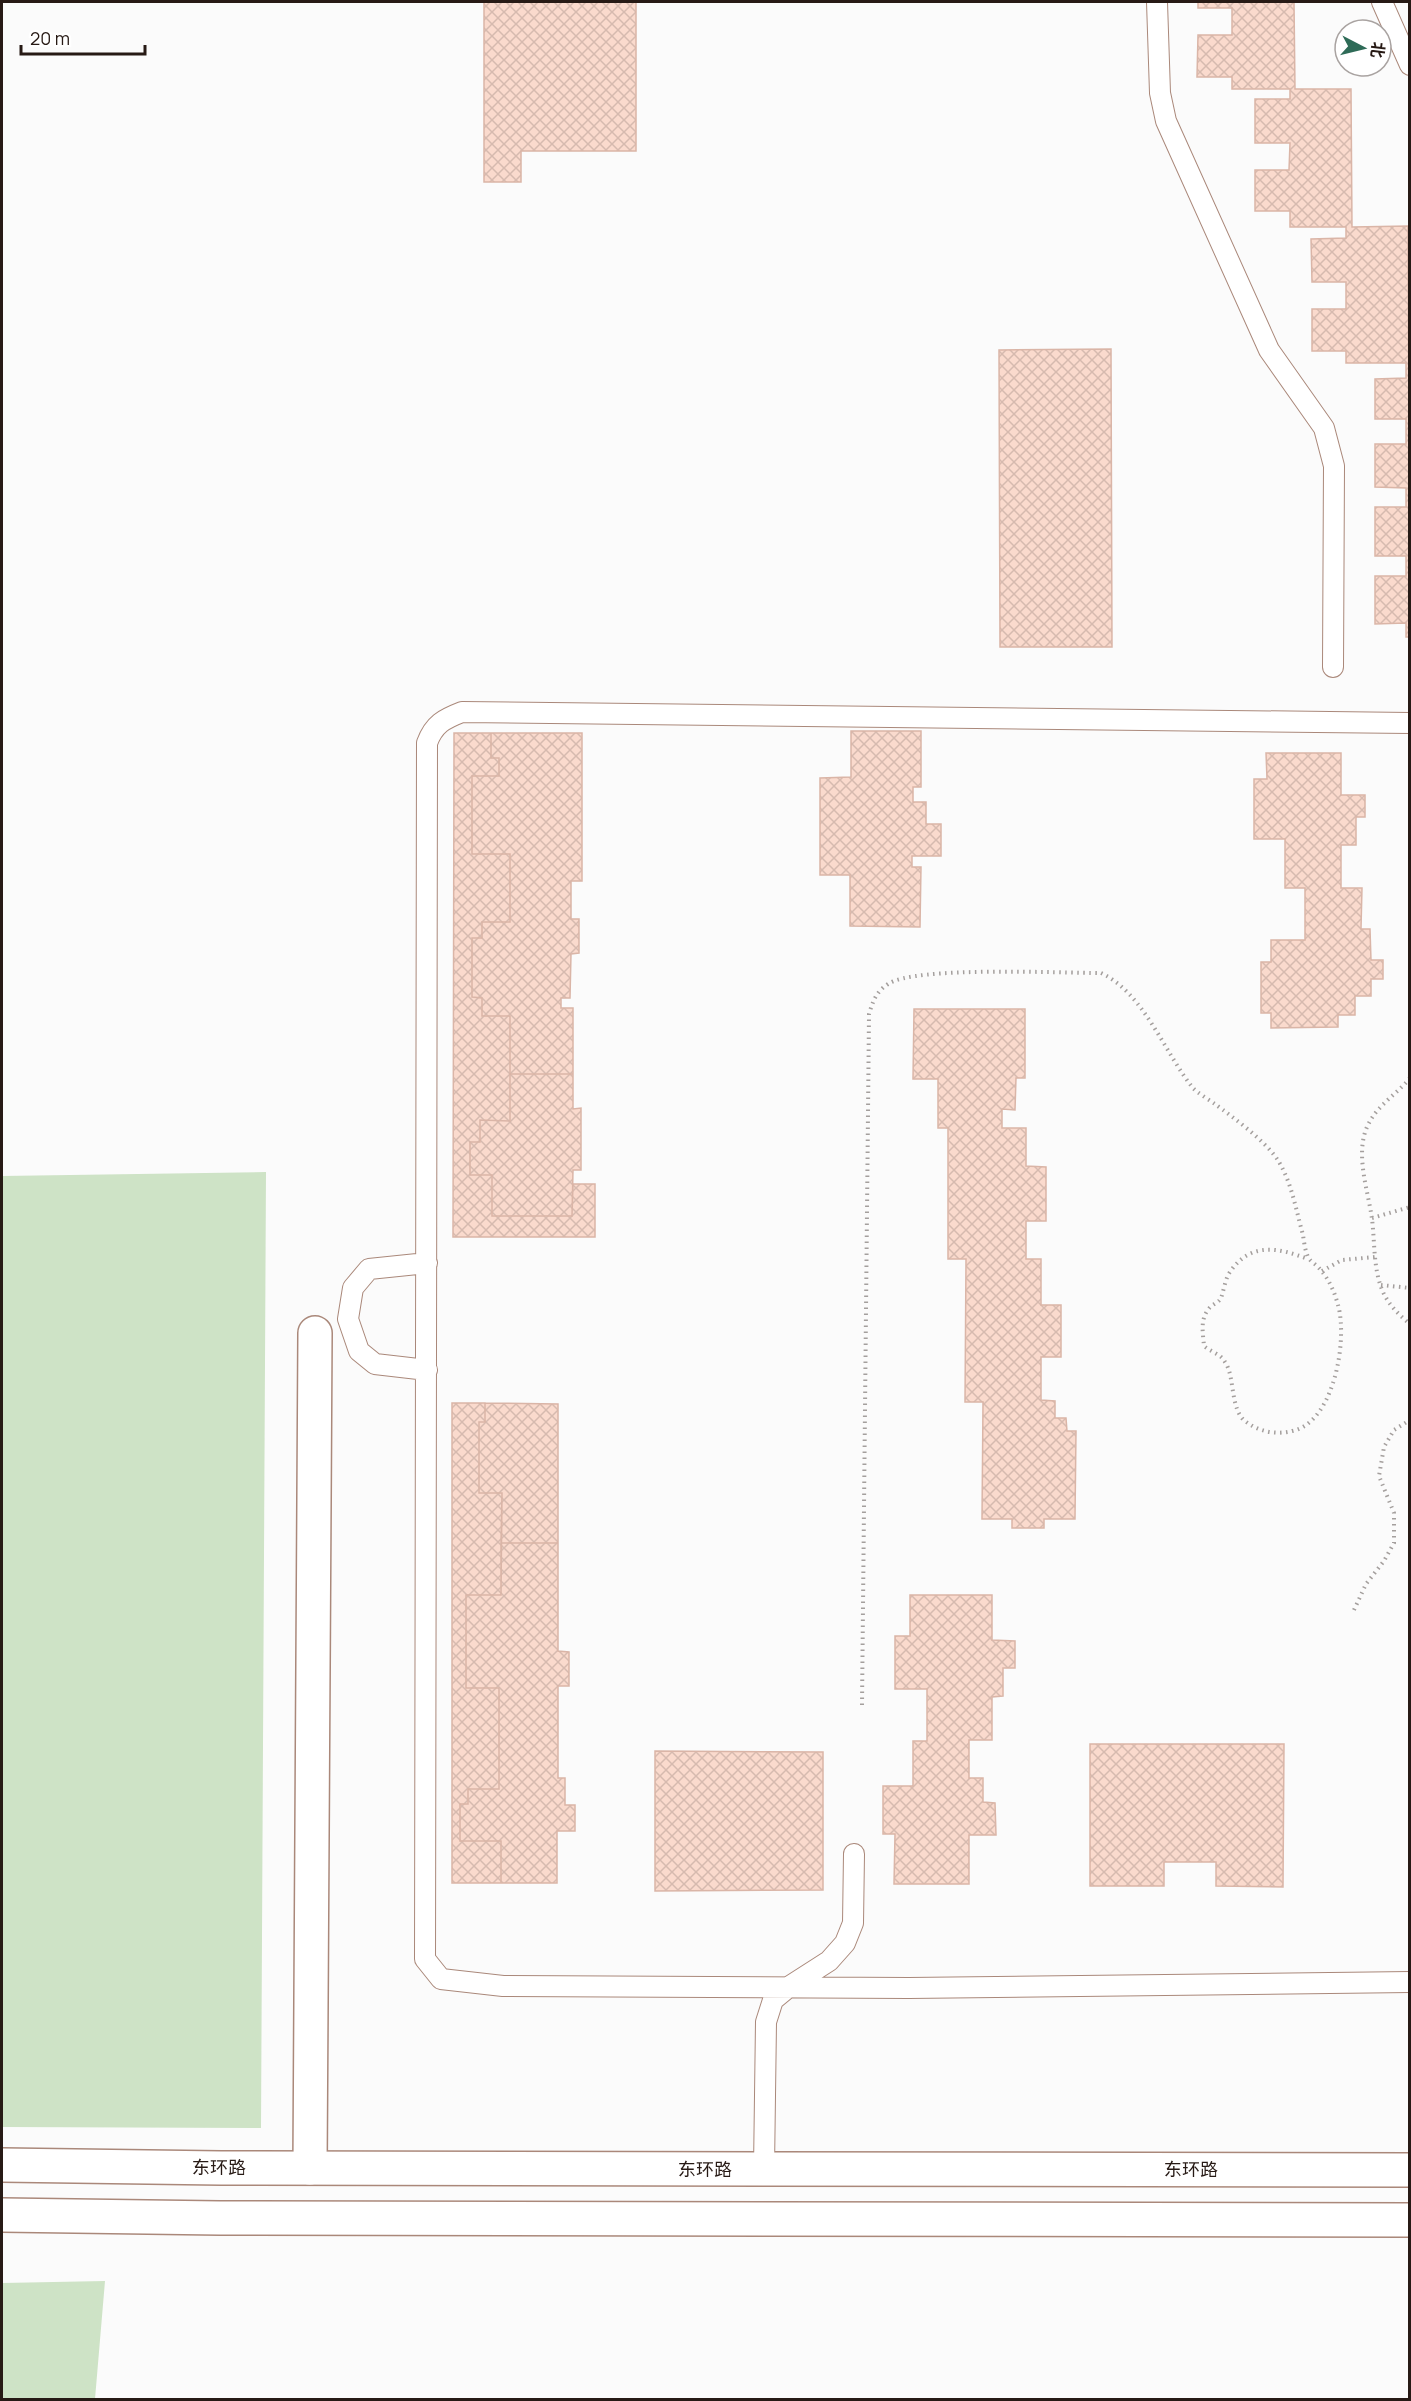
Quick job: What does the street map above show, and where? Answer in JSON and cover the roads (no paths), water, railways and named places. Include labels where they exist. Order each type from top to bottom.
[{"type":"main road","points":[[310,2168],[315,1333]]},
{"type":"main road","name":"东环路","points":[[2,2165],[310,2168],[1410,2170]]},
{"type":"main road","points":[[2,2215],[256,2218],[1410,2220]]},
{"type":"lane","points":[[1158,2],[1160,93],[1166,121],[1269,350],[1324,428],[1334,466],[1333,667]]},
{"type":"lane","points":[[1382,2],[1410,65]]},
{"type":"lane","points":[[1410,723],[462,712],[442,720],[432,730],[427,743],[425,1959],[441,1978],[503,1986],[921,1988],[1410,1983]]},
{"type":"lane","points":[[427,1263],[369,1269],[353,1288],[348,1319],[359,1351],[375,1364],[427,1370]]},
{"type":"lane","points":[[315,1333],[348,1319]]},
{"type":"lane","points":[[764,2169],[766,2022],[772,2000],[829,1962],[845,1943],[853,1923],[854,1854]]}]
